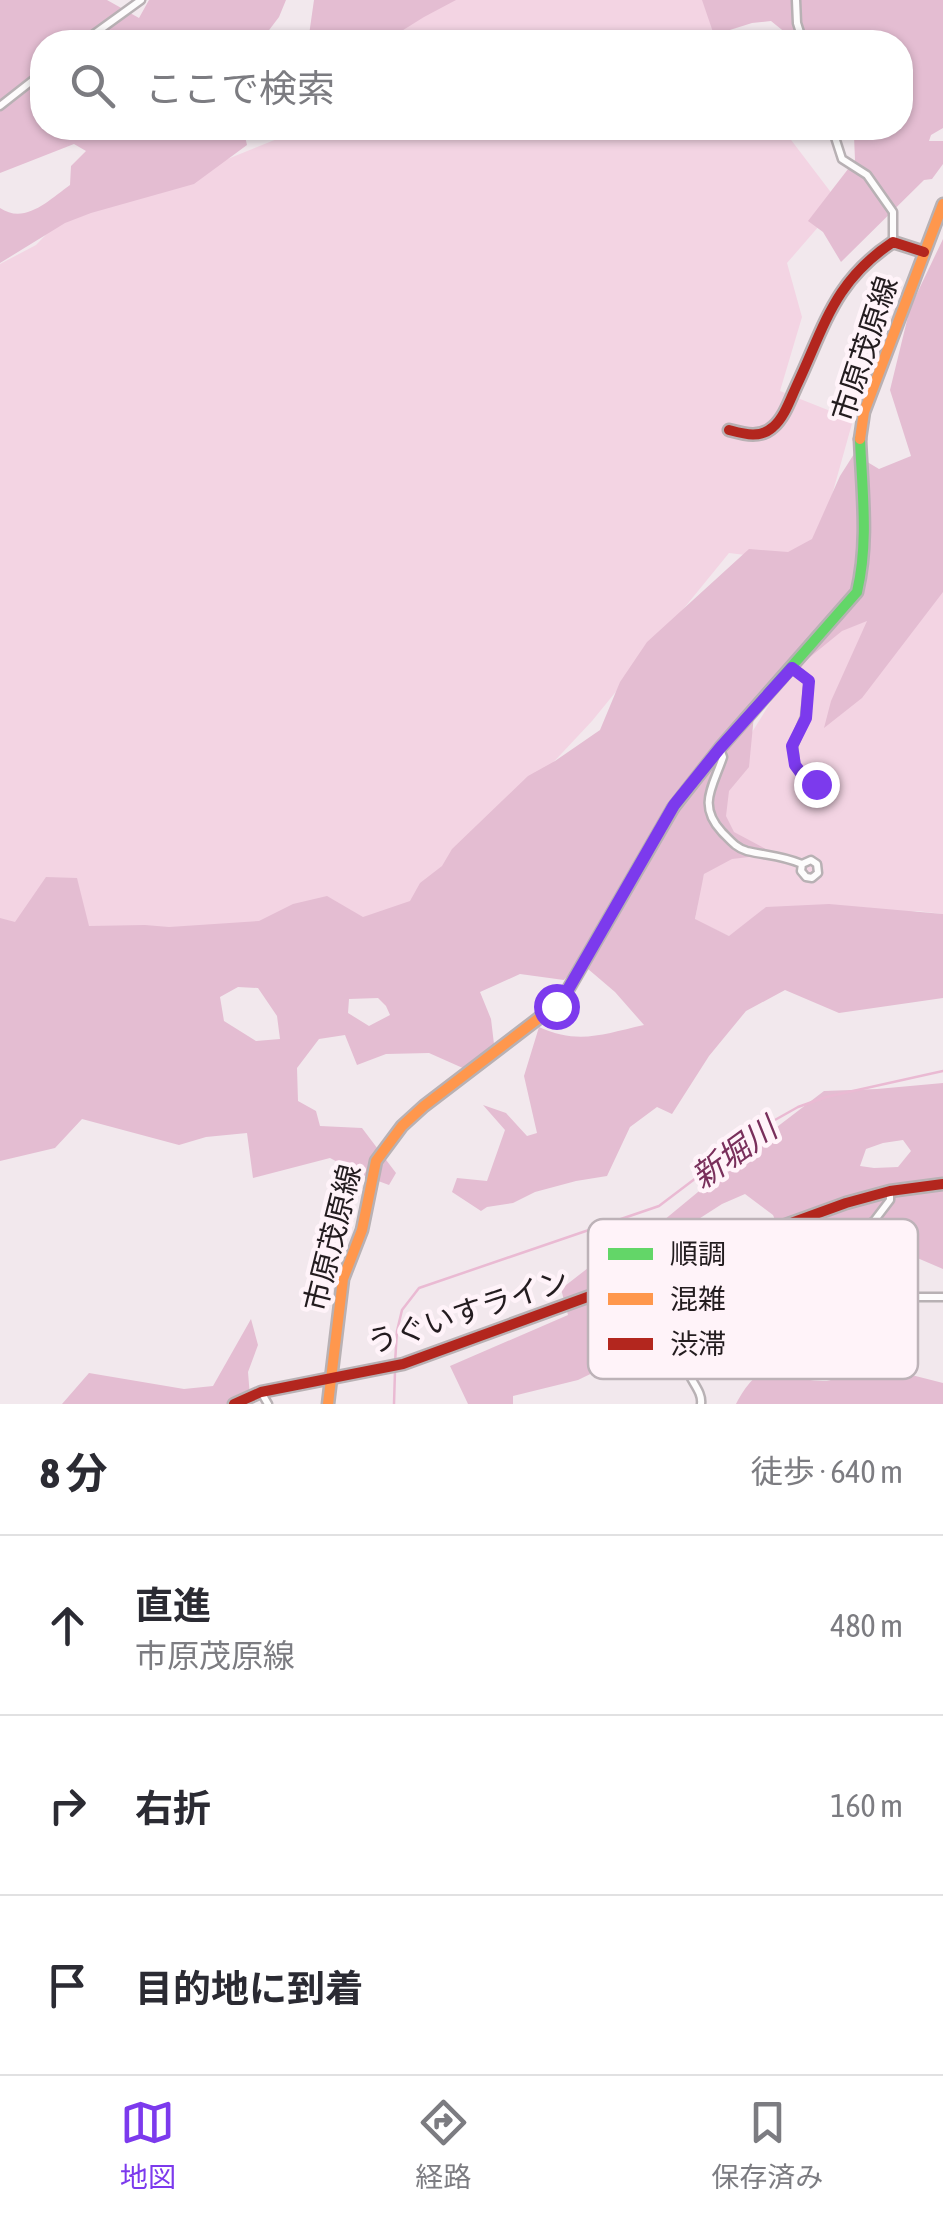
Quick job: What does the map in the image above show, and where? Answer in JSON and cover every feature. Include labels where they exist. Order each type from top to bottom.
[{"type":"main road","name":"市原茂原線","points":[[328,1404],[343,1279],[362,1230],[376,1160],[402,1126],[424,1106],[556,1006],[674,805],[856,592],[862,573],[866,527],[860,430],[864,412],[943,204]]},
{"type":"main road","points":[[729,430],[761,436],[774,426],[840,290],[879,249],[893,242],[924,252]]},
{"type":"main road","name":"うぐいすライン","points":[[803,1219],[890,1191],[943,1184]]},
{"type":"main road","name":"うぐいすライン","points":[[234,1404],[262,1392],[402,1364],[588,1299]]},
{"type":"street","points":[[100,30],[141,0]]},
{"type":"street","points":[[796,0],[800,30]]},
{"type":"street","points":[[0,106],[30,82]]},
{"type":"street","points":[[836,140],[842,159],[867,174],[894,212],[893,242]]},
{"type":"street","points":[[792,668],[809,681],[806,718],[792,746],[795,765],[816,784]]},
{"type":"street","points":[[720,748],[724,757],[708,811],[715,824],[736,847],[802,864]]},
{"type":"street","points":[[875,1219],[890,1200],[890,1191]]},
{"type":"street","points":[[690,1379],[702,1397],[701,1404]]},
{"type":"street","points":[[262,1392],[268,1404]]},
{"type":"shaded area","points":[[0,0],[107,0],[139,18],[149,0],[286,0],[269,30],[30,30],[30,140],[246,140],[247,145],[194,184],[65,223],[0,263],[0,208],[19,214],[45,203],[70,185],[71,166],[86,151],[74,144],[0,173]]},
{"type":"shaded area","points":[[314,0],[456,0],[403,30],[310,30]]},
{"type":"shaded area","points":[[426,0],[712,0],[723,30],[395,30]]},
{"type":"shaded area","points":[[702,0],[943,0],[943,128],[931,135],[929,141],[943,141],[943,164],[932,179],[924,180],[841,262],[823,232],[808,221],[855,160],[854,140],[913,140],[913,30],[782,30],[771,21],[712,30]]},
{"type":"shaded area","points":[[275,140],[791,140],[839,203],[787,263],[802,317],[780,391],[853,420],[813,563],[729,553],[592,721],[415,910],[355,943],[0,930],[0,264],[36,245],[64,216],[146,192]]},
{"type":"shaded area","points":[[943,239],[943,592],[862,698],[824,728],[831,701],[867,621],[842,631],[767,692],[754,715],[749,767],[729,791],[726,816],[734,832],[775,854],[732,859],[704,874],[695,919],[729,936],[766,907],[829,904],[943,914],[943,998],[839,1013],[785,990],[746,1011],[709,1056],[672,1114],[657,1107],[630,1127],[607,1176],[535,1192],[513,1203],[481,1211],[452,1192],[457,1178],[487,1181],[505,1130],[483,1105],[506,1113],[527,1136],[537,1133],[524,1076],[539,1027],[579,1037],[644,1025],[615,992],[581,963],[564,980],[520,974],[480,992],[491,1019],[494,1044],[465,1069],[429,1053],[386,1054],[357,1065],[345,1035],[319,1039],[297,1068],[298,1101],[316,1111],[320,1126],[362,1128],[396,1173],[389,1185],[330,1158],[253,1178],[247,1133],[206,1137],[179,1145],[82,1119],[55,1148],[0,1161],[0,918],[15,922],[46,877],[77,878],[89,926],[169,927],[259,921],[293,904],[327,896],[363,917],[410,901],[420,883],[442,866],[452,849],[528,776],[600,730],[620,682],[647,642],[749,549],[788,552],[812,539],[854,454],[879,469],[911,456],[890,390],[910,308]],"holes":[[[238,987],[258,988],[277,1016],[280,1039],[256,1041],[224,1021],[220,997]],[[378,998],[390,1015],[369,1026],[348,1013],[349,999]]]},
{"type":"shaded area","points":[[943,468],[943,914],[917,911],[729,936],[695,920],[701,885],[739,753],[792,668]]},
{"type":"shaded area","points":[[943,1083],[943,1269],[918,1258],[918,1219],[775,1219],[745,1194],[699,1219],[665,1219],[824,1091]],"holes":[[[903,1140],[911,1151],[898,1167],[874,1168],[860,1166],[866,1149]]]},
{"type":"shaded area","points":[[588,1268],[588,1375],[513,1396],[513,1404],[468,1404],[450,1366],[568,1315],[561,1289]]},
{"type":"shaded area","points":[[251,1319],[258,1345],[248,1372],[250,1397],[240,1404],[62,1404],[89,1373],[184,1389],[213,1386]]},
{"type":"shaded area","points":[[918,1377],[943,1383],[943,1404],[736,1404],[753,1379],[823,1381]]},
{"type":"waterway","name":"新堀川","points":[[621,1219],[659,1206],[766,1125],[798,1107],[943,1071]]},
{"type":"waterway","name":"新堀川","points":[[395,1363],[402,1310],[419,1288],[588,1230]]},
{"type":"waterway","name":"新堀川","points":[[394,1404],[395,1371]]},
{"type":"traffic: fast","points":[[673,808],[720,748],[857,592],[864,535],[860,439]]},
{"type":"traffic: slow","points":[[860,439],[864,412],[943,204]]},
{"type":"traffic: slow","points":[[328,1404],[343,1279],[362,1230],[376,1161],[402,1126],[424,1106],[556,1005],[673,808]]},
{"type":"traffic: jam","points":[[729,430],[757,434],[777,423],[833,307],[873,257],[893,242],[924,252]]},
{"type":"traffic: jam","points":[[802,1219],[890,1191],[943,1184]]},
{"type":"traffic: jam","points":[[234,1404],[261,1392],[403,1364],[588,1297]]},
{"type":"route","points":[[556,1006],[674,805],[792,668],[809,681],[806,718],[792,746],[795,765],[816,784]]}]
